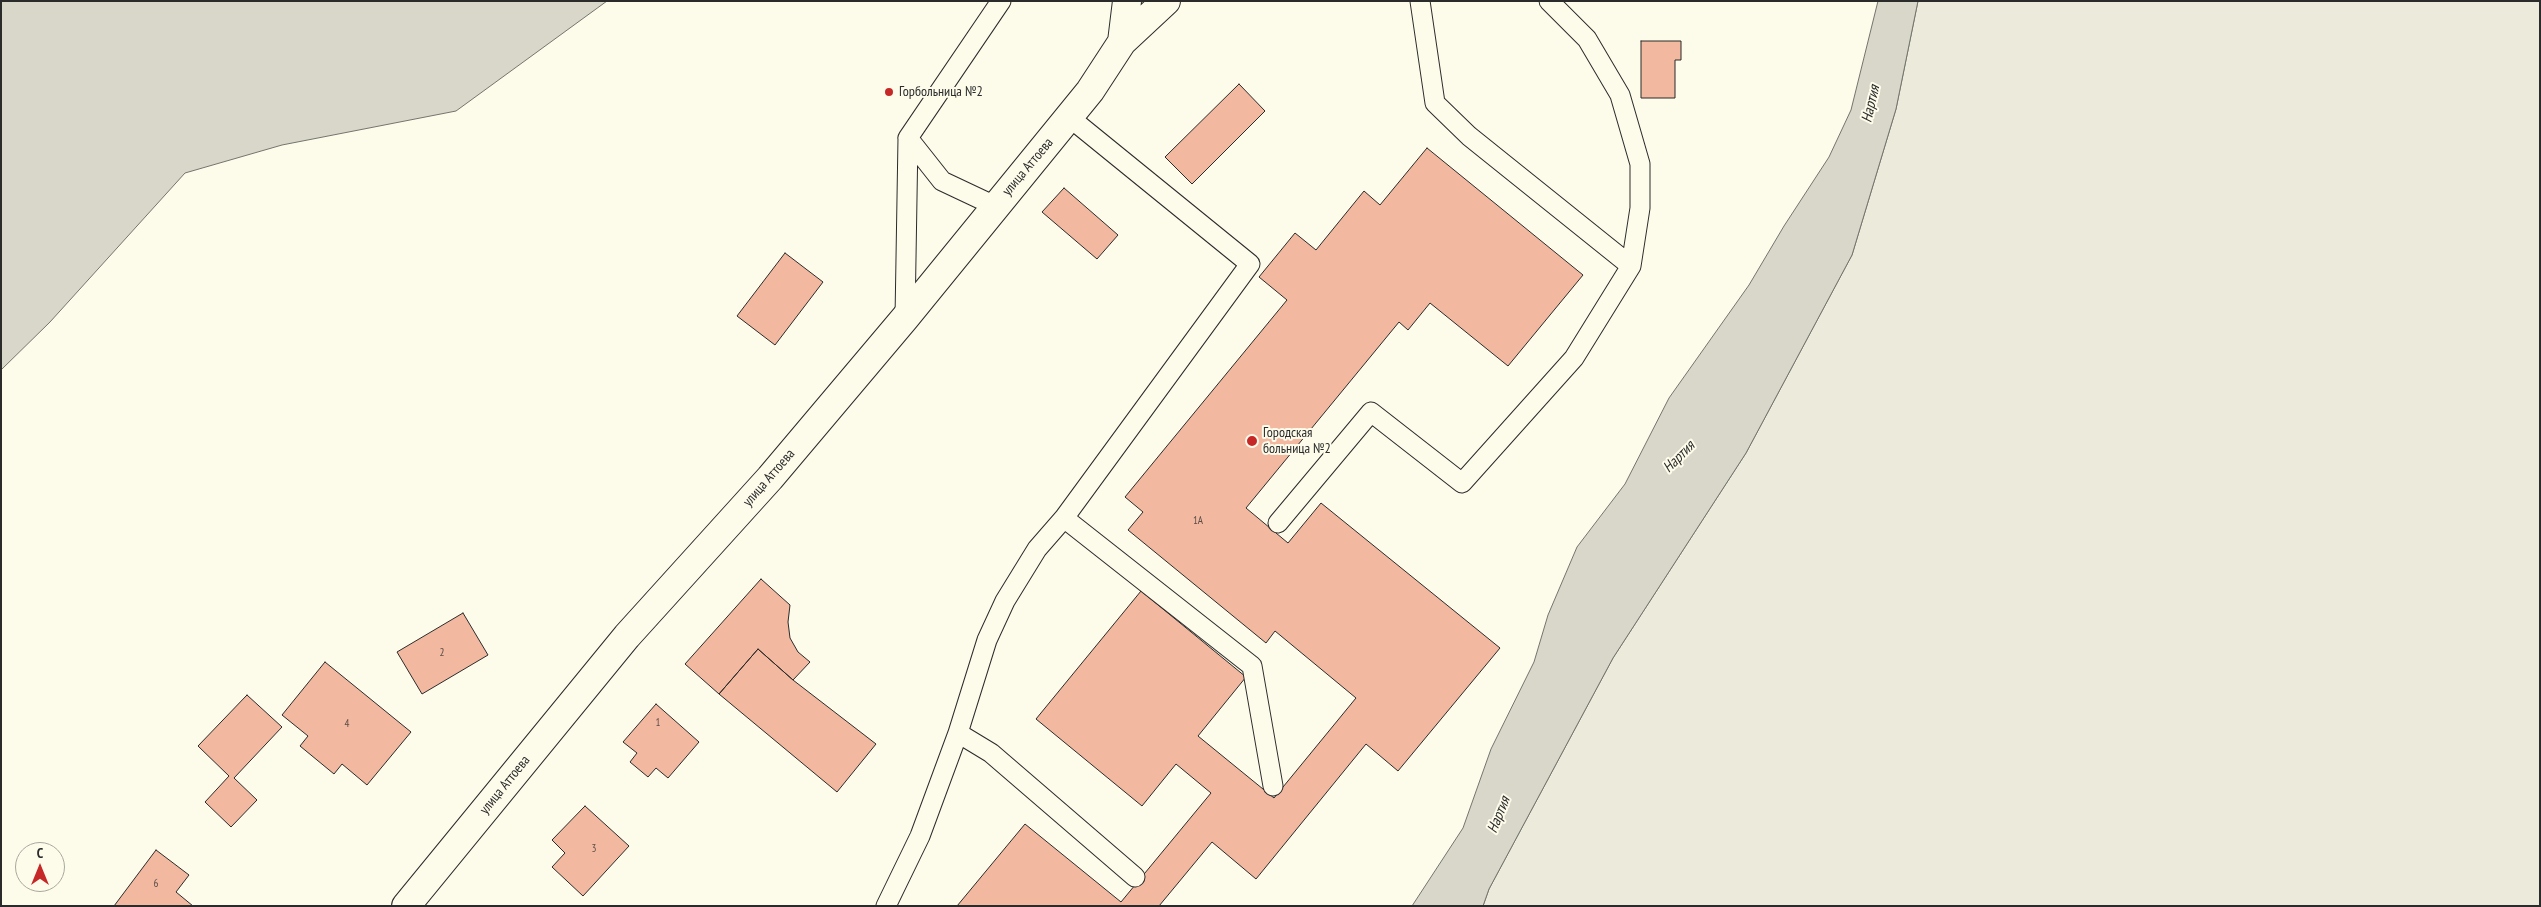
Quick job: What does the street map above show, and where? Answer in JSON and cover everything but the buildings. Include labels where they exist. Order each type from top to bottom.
[{"type":"street","points":[[1122,42],[1127,1]]},
{"type":"street","points":[[1122,42],[1166,1]]},
{"type":"street","name":"улица Аттоева","points":[[406,906],[628,636],[770,478],[905,318],[1090,91],[1122,42]]},
{"type":"lane","points":[[905,318],[908,138],[1001,1]]},
{"type":"lane","points":[[1420,1],[1436,103],[1469,136],[1631,266]]},
{"type":"lane","points":[[1278,523],[1371,412],[1462,483],[1574,358],[1631,266],[1640,208],[1640,164],[1620,96],[1586,39],[1549,1]]},
{"type":"lane","points":[[886,906],[920,836],[958,733],[987,640],[1005,601],[1037,549],[1064,518],[1250,264],[1069,117]]},
{"type":"lane","points":[[908,138],[942,181],[995,206]]},
{"type":"lane","points":[[1064,518],[1252,666],[1273,786]]},
{"type":"lane","points":[[958,733],[991,753],[1135,877]]},
{"type":"shaded area","points":[[1918,1],[2540,1],[2540,906],[1483,906],[1489,889],[1613,658],[1746,453],[1852,255],[1896,109]]},
{"type":"water","points":[[1,1],[607,1],[456,111],[282,145],[185,173],[50,322],[1,370]]},
{"type":"water","name":"Нартия","points":[[1878,1],[1918,1],[1896,109],[1852,255],[1746,453],[1613,658],[1489,889],[1483,906],[1412,906],[1463,828],[1491,749],[1534,662],[1548,615],[1577,547],[1625,484],[1669,398],[1749,285],[1784,226],[1829,157],[1851,110]]},
{"type":"place","name":"Горбольница №2","points":[[889,92]]},
{"type":"place","name":"Городская больница №2","points":[[1252,441]]}]
